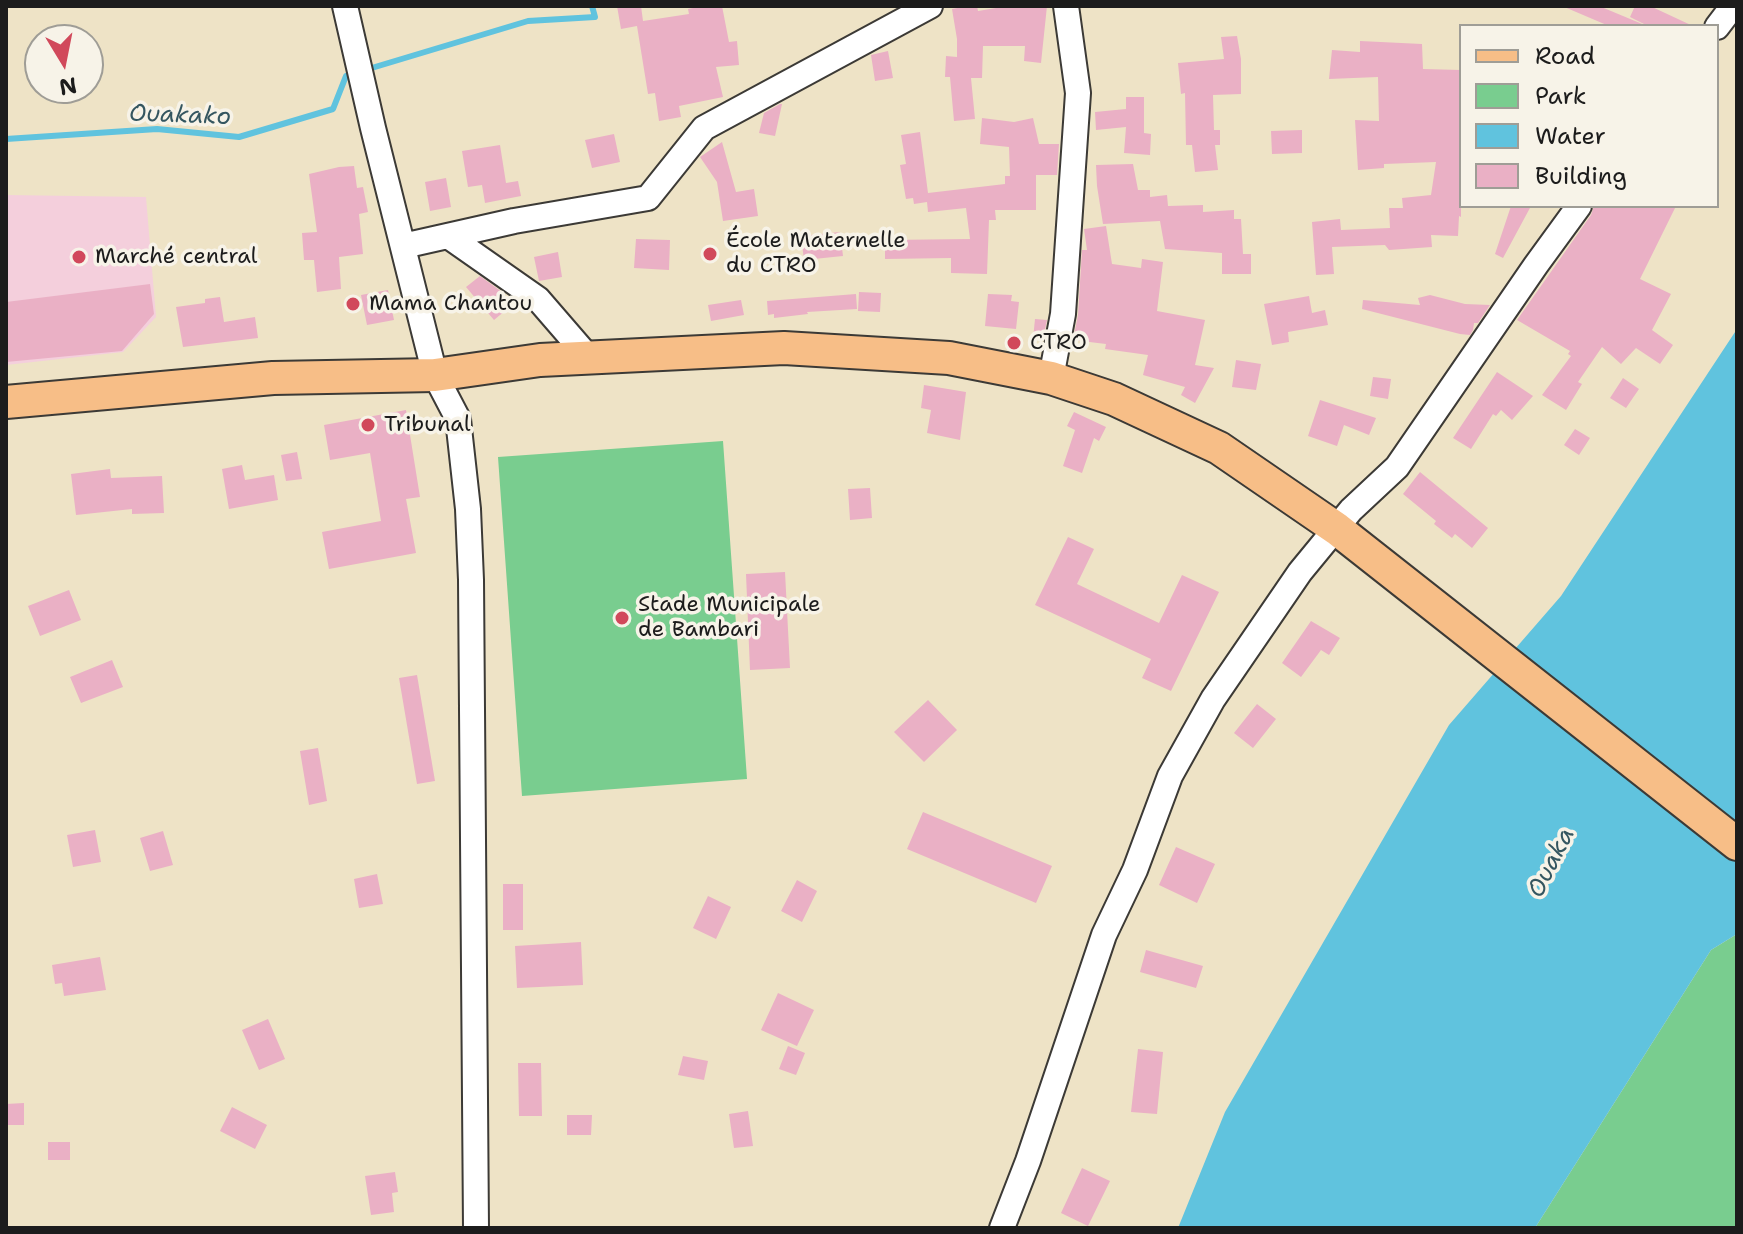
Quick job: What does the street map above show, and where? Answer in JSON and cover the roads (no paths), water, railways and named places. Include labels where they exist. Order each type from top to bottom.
[{"type":"main road","points":[[6,402],[273,378],[435,375],[540,360],[784,348],[949,358],[1051,378],[1114,399],[1219,448],[1337,529],[1737,844]]},
{"type":"street","points":[[345,6],[435,375],[458,419],[468,509],[476,1228]]},
{"type":"street","points":[[403,246],[514,221],[648,198],[704,128],[930,6]]},
{"type":"street","points":[[1051,378],[1063,314],[1078,93],[1066,6]]},
{"type":"street","points":[[1719,24],[1733,6]]},
{"type":"street","points":[[1002,1228],[1028,1161],[1104,935],[1135,870],[1170,776],[1213,699],[1300,572],[1351,510],[1397,467],[1578,208]]},
{"type":"street","points":[[448,236],[538,299],[589,358]]},
{"type":"water","name":"Ouaka","points":[[1737,329],[1737,934],[1711,950],[1535,1228],[1178,1228],[1225,1112],[1449,725],[1561,596]]},
{"type":"waterway","name":"Ouakako","points":[[365,70],[528,21],[595,17],[592,6]]},
{"type":"waterway","name":"Ouakako","points":[[6,139],[157,129],[239,137],[333,109],[346,76],[354,74]]},
{"type":"place","name":"École Maternelle du CTRO","points":[[710,254]]},
{"type":"place","name":"Marché central","points":[[79,257]]},
{"type":"place","name":"Mama Chantou","points":[[353,304]]},
{"type":"place","name":"CTRO","points":[[1014,343]]},
{"type":"place","name":"Tribunal","points":[[368,425]]},
{"type":"place","name":"Stade Municipale de Bambari","points":[[622,618]]}]
